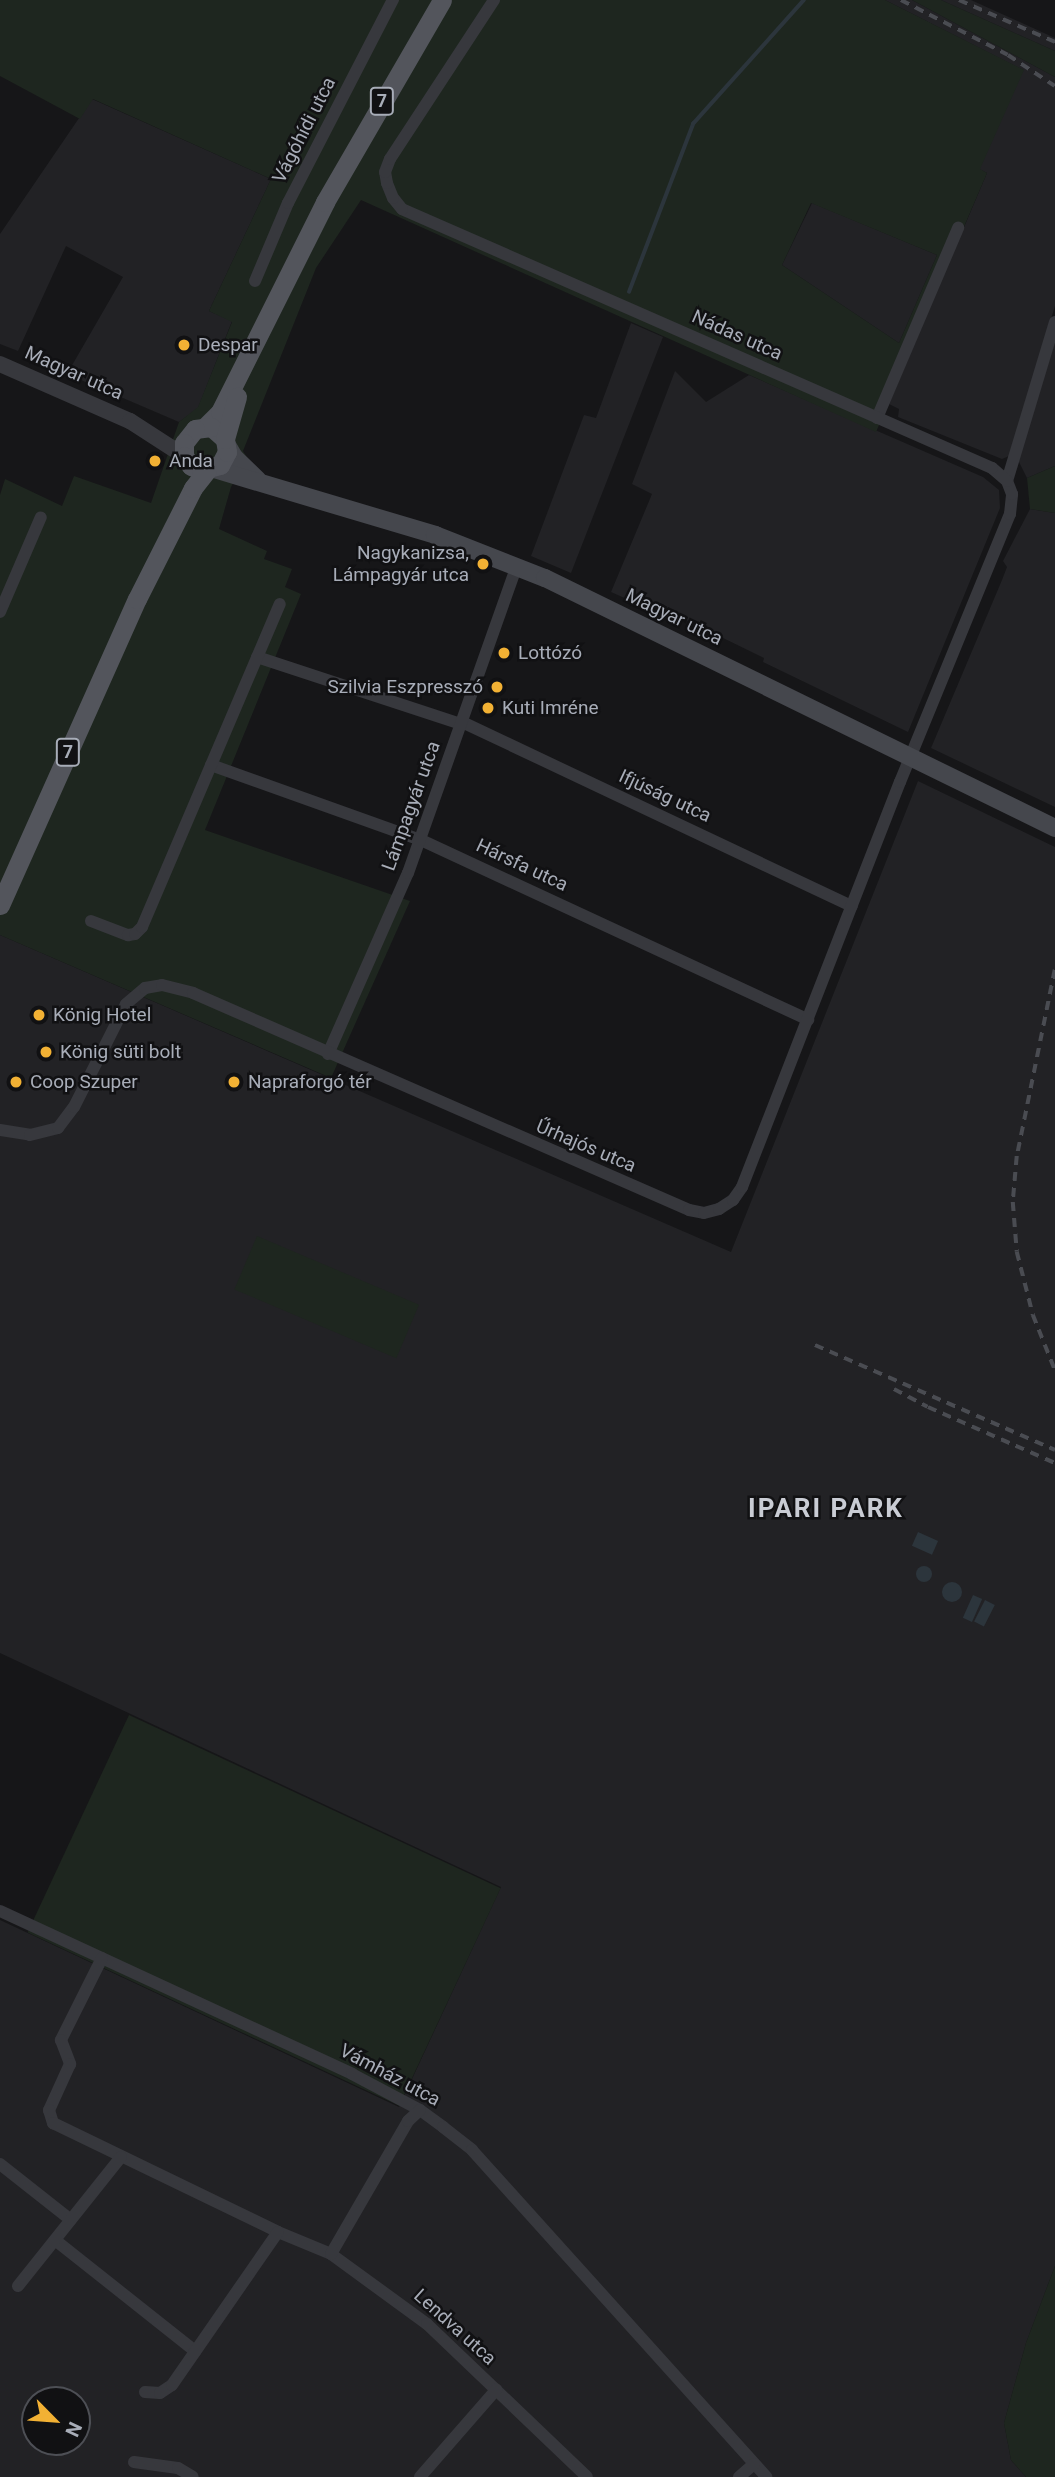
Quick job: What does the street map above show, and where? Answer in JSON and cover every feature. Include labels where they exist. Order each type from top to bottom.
[{"type":"main road","name":"7","points":[[137,599],[182,484],[186,459],[184,443],[220,412],[344,167],[442,0]]},
{"type":"main road","name":"7","points":[[0,905],[137,599],[192,488],[224,459],[226,442],[255,346]]},
{"type":"main road","points":[[198,429],[215,429],[226,442]]},
{"type":"main road","name":"Magyar utca","points":[[226,442],[234,457],[261,482]]},
{"type":"main road","points":[[186,459],[196,468],[210,470]]},
{"type":"main road","name":"Magyar utca","points":[[210,470],[261,482],[314,501],[435,534],[517,566],[1055,828]]},
{"type":"street","name":"Vágóhídi utca","points":[[255,281],[288,203],[393,0]]},
{"type":"street","name":"Nádas utca","points":[[494,0],[390,159],[385,177],[397,204],[418,218],[992,468],[1007,481]]},
{"type":"street","points":[[877,418],[958,228]]},
{"type":"street","points":[[910,756],[1010,514],[1012,494],[1007,481],[1055,322]]},
{"type":"street","name":"Magyar utca","points":[[0,364],[130,421],[172,434],[198,429]]},
{"type":"street","name":"Magyar utca","points":[[130,421],[186,459]]},
{"type":"street","points":[[0,612],[41,517]]},
{"type":"street","name":"Lámpagyár utca","points":[[328,1054],[421,840],[517,566]]},
{"type":"street","points":[[91,921],[128,935],[135,934],[142,928],[280,604]]},
{"type":"street","name":"Ifjúság utca","points":[[257,657],[461,723],[852,906]]},
{"type":"street","name":"Űrhajós utca","points":[[0,1130],[22,1135],[50,1131],[61,1125],[74,1107],[126,1004],[145,988],[172,986],[678,1207],[704,1213],[726,1205],[742,1186],[910,756]]},
{"type":"street","name":"Hársfa utca","points":[[211,765],[421,840],[808,1020]]},
{"type":"street","name":"Vámház utca","points":[[0,1912],[352,2074],[420,2110],[472,2150],[766,2477]]},
{"type":"street","name":"Lendva utca","points":[[102,1958],[61,2040],[70,2064],[49,2114],[57,2127],[278,2232],[331,2254],[427,2324],[587,2477]]},
{"type":"street","points":[[331,2254],[408,2121],[420,2110]]},
{"type":"street","points":[[18,2286],[121,2157]]},
{"type":"street","points":[[0,2164],[71,2220]]},
{"type":"street","points":[[145,2392],[160,2393],[172,2385],[278,2232]]},
{"type":"street","points":[[55,2240],[195,2351]]},
{"type":"street","points":[[420,2477],[496,2390]]},
{"type":"street","points":[[134,2462],[178,2468],[193,2477]]},
{"type":"street","points":[[739,2477],[754,2464]]},
{"type":"shaded area","points":[[0,0],[885,0],[1024,70],[980,169],[987,173],[876,432],[361,200],[316,268],[243,451],[248,459],[231,487],[219,529],[267,551],[264,559],[292,569],[285,587],[301,594],[205,830],[410,901],[331,1078],[0,935],[0,495],[5,479],[62,506],[74,476],[151,503],[179,422],[198,407],[232,322],[209,311],[271,179],[93,99],[80,119],[0,76]],"holes":[[[811,203],[937,255],[899,343],[782,265]]]},
{"type":"shaded area","points":[[885,0],[912,0],[1055,77],[1055,306],[1009,456],[1002,459],[898,417],[899,409],[889,404],[987,173],[979,169],[1023,70]]},
{"type":"shaded area","points":[[912,0],[941,0],[1055,51],[1055,77]]},
{"type":"shaded area","points":[[941,0],[971,0],[1055,38],[1055,51]]},
{"type":"shaded area","points":[[92,99],[271,179],[209,311],[232,321],[198,408],[179,422],[67,374],[123,277],[66,246],[18,351],[0,344],[0,234]]},
{"type":"shaded area","points":[[812,203],[937,255],[899,343],[782,265]]},
{"type":"shaded area","points":[[631,323],[663,337],[571,573],[531,556],[584,415],[596,418]]},
{"type":"shaded area","points":[[1055,341],[1055,466],[1027,478],[1018,460]]},
{"type":"shaded area","points":[[675,371],[706,402],[749,375],[983,477],[999,490],[1000,508],[908,732],[763,662],[764,658],[633,594],[629,600],[611,592],[652,494],[632,484]]},
{"type":"shaded area","points":[[1055,466],[1055,513],[1030,509],[1027,478]]},
{"type":"shaded area","points":[[1030,509],[1055,513],[1055,807],[931,748],[1002,580],[1007,567],[1003,561]]},
{"type":"shaded area","points":[[918,781],[1055,847],[1055,2266],[1026,2343],[1004,2423],[1011,2460],[1026,2477],[0,2477],[0,1920],[399,2107],[501,1887],[0,1653],[0,935],[731,1252]]},
{"type":"shaded area","points":[[257,1236],[419,1305],[396,1358],[234,1289]]},
{"type":"shaded area","points":[[918,1532],[938,1541],[932,1555],[912,1546]]},
{"type":"shaded area","points":[[924,1566],[930,1568],[930,1580],[924,1582],[918,1580],[916,1574],[918,1568]]},
{"type":"shaded area","points":[[952,1582],[959,1585],[962,1592],[959,1599],[952,1602],[945,1599],[942,1592],[945,1585]]},
{"type":"shaded area","points":[[973,1595],[982,1599],[972,1622],[963,1618]]},
{"type":"shaded area","points":[[985,1600],[995,1605],[984,1626],[974,1621]]},
{"type":"shaded area","points":[[129,1715],[501,1888],[399,2106],[28,1933]]},
{"type":"shaded area","points":[[1055,2266],[1055,2477],[1026,2477],[1011,2460],[1004,2423],[1026,2343]]},
{"type":"waterway","points":[[629,292],[693,124],[804,0]]},
{"type":"railway","points":[[901,0],[1008,55],[1055,86]]},
{"type":"railway","points":[[959,0],[1055,42]]},
{"type":"railway","points":[[1055,970],[1017,1156],[1013,1202],[1017,1252],[1033,1315],[1055,1370]]},
{"type":"railway","points":[[815,1345],[1055,1450]]},
{"type":"railway","points":[[894,1389],[928,1407],[1055,1463]]},
{"type":"place","name":"Despar","points":[[184,345]]},
{"type":"place","name":"Anda","points":[[155,461]]},
{"type":"place","name":"Nagykanizsa, Lámpagyár utca","points":[[483,564]]},
{"type":"place","name":"Lottózó","points":[[504,653]]},
{"type":"place","name":"Szilvia Eszpresszó","points":[[497,687]]},
{"type":"place","name":"Kuti Imréne","points":[[488,708]]},
{"type":"place","name":"König Hotel","points":[[39,1015]]},
{"type":"place","name":"König süti bolt","points":[[46,1052]]},
{"type":"place","name":"Coop Szuper","points":[[16,1082]]},
{"type":"place","name":"Napraforgó tér","points":[[234,1082]]},
{"type":"district","name":"IPARI PARK","points":[[826,1509]]}]
